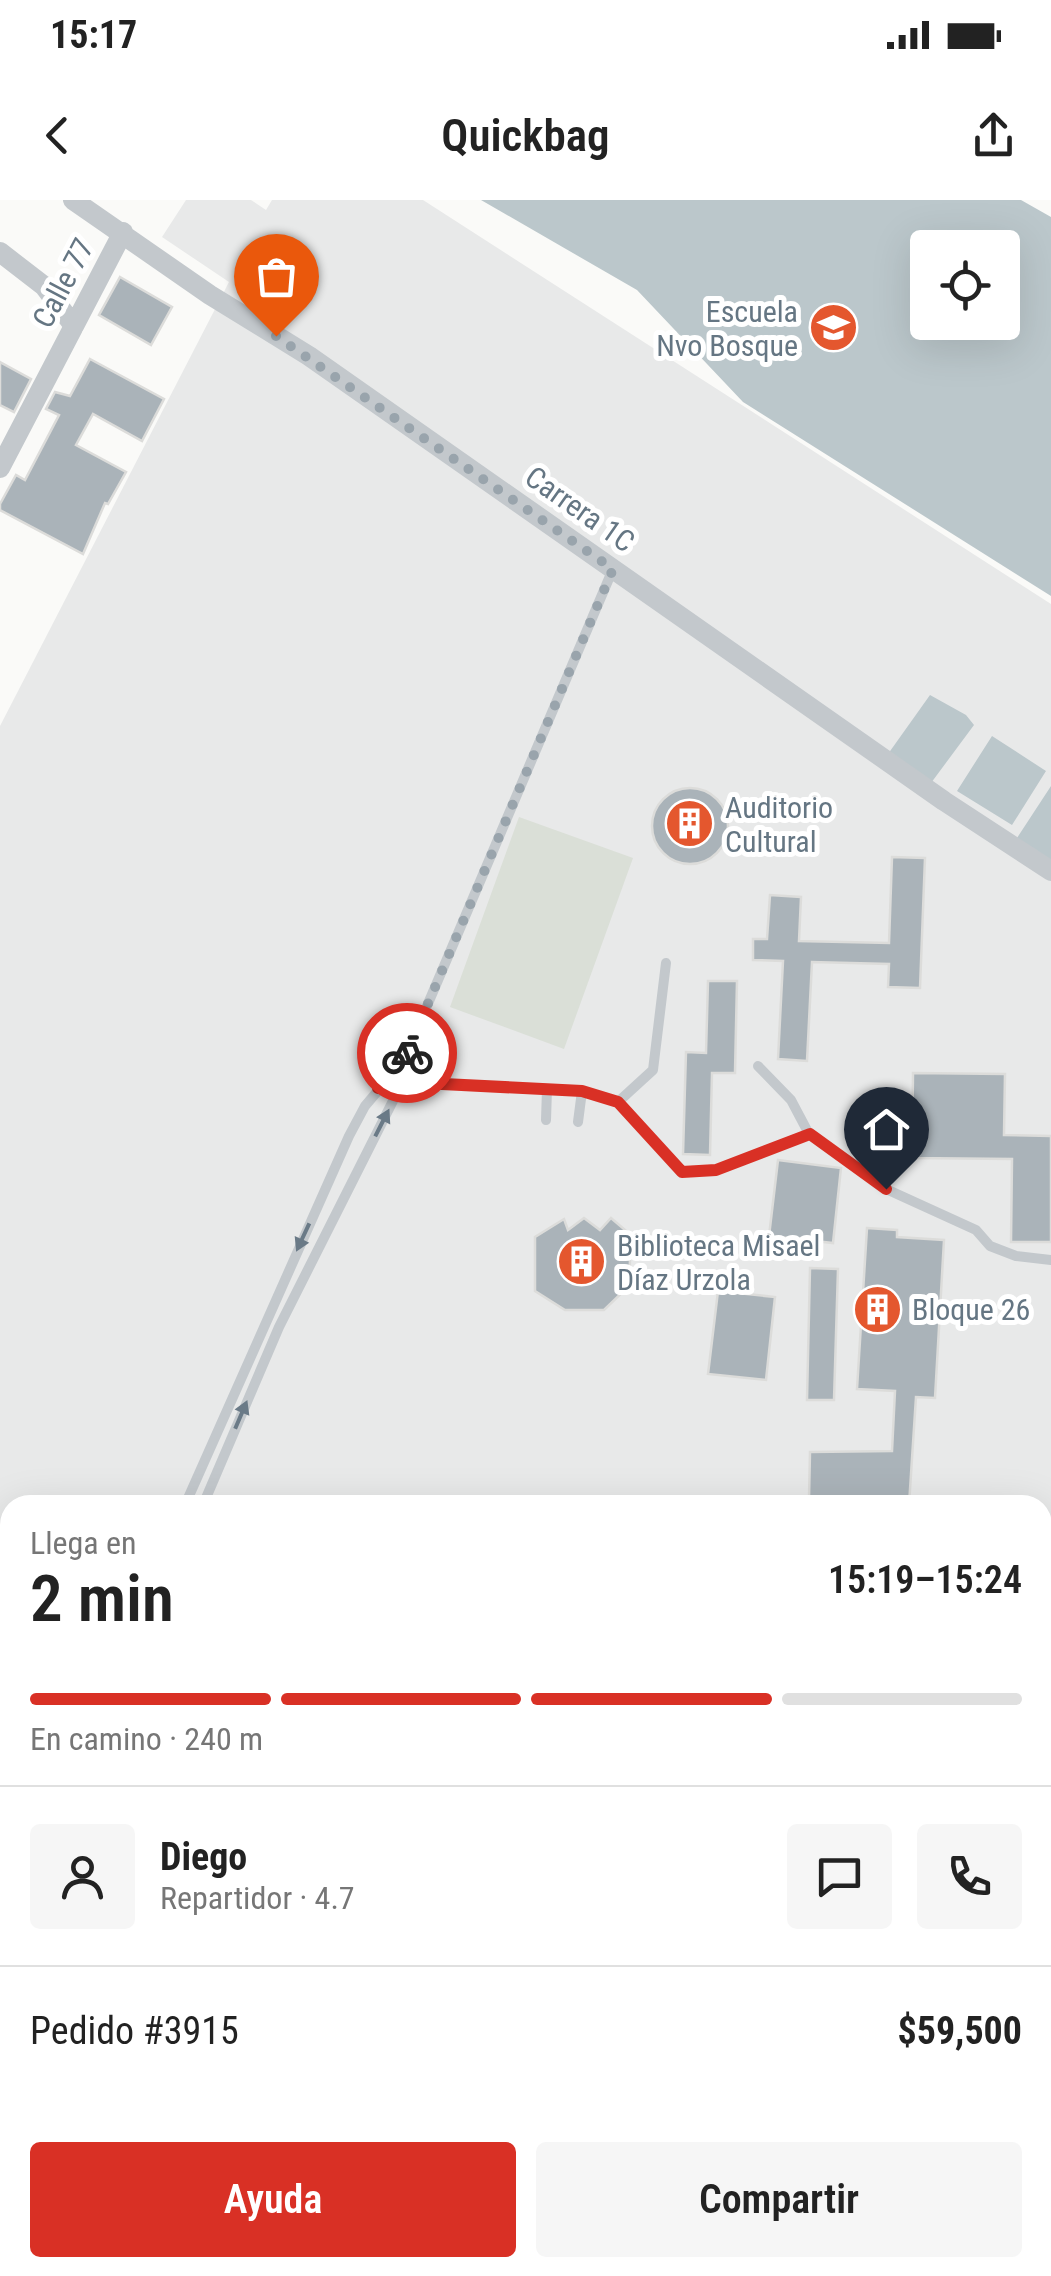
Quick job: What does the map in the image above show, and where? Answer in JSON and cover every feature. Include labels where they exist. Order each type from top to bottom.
[{"type":"street","name":"Carrera 1C","points":[[73,200],[210,295],[310,356],[944,801],[1051,871]]},
{"type":"street","name":"Calle 77","points":[[0,468],[123,232]]},
{"type":"street","points":[[0,252],[44,286],[74,326]]},
{"type":"lane","points":[[197,1495],[349,1136],[378,1088],[404,1060],[613,569]]},
{"type":"lane","points":[[618,1102],[653,1070],[666,963]]},
{"type":"lane","points":[[197,1495],[403,1082],[404,1060]]},
{"type":"lane","points":[[758,1066],[791,1100],[810,1134],[886,1189],[976,1230],[990,1246],[1016,1256],[1051,1260]]},
{"type":"lane","points":[[378,1088],[403,1082],[582,1091],[618,1102],[682,1172],[716,1170],[810,1134]]},
{"type":"lane","points":[[546,1120],[547,1089]]},
{"type":"lane","points":[[578,1122],[582,1091]]},
{"type":"shaded area","points":[[186,200],[251,200],[266,210],[272,200],[423,200],[1051,604],[1051,1495],[0,1495],[0,726],[229,282],[162,237]]},
{"type":"shaded area","points":[[481,200],[1021,200],[1051,217],[1051,596],[743,402],[637,290]]},
{"type":"shaded area","points":[[930,695],[966,715],[974,725],[931,783],[888,754]]},
{"type":"shaded area","points":[[992,736],[1046,771],[1012,825],[957,791]]},
{"type":"shaded area","points":[[1051,786],[1051,865],[1015,841]]},
{"type":"shaded area","points":[[519,817],[633,858],[564,1049],[450,1007]]},
{"type":"building","points":[[120,277],[172,307],[151,345],[99,315]]},
{"type":"building","points":[[90,359],[164,399],[142,441],[93,414],[76,445],[126,472],[108,504],[105,503],[83,554],[0,510],[0,504],[16,475],[25,480],[59,415],[46,409],[55,392],[70,396]]},
{"type":"building","points":[[0,362],[31,379],[14,412],[0,405]]},
{"type":"building","name":"Auditorio Cultural","points":[[690,788],[717,799],[728,826],[717,853],[690,864],[663,853],[652,826],[663,799]]},
{"type":"building","points":[[892,857],[925,858],[920,988],[888,987],[889,964],[812,962],[807,1061],[778,1059],[783,961],[753,960],[753,939],[767,939],[770,895],[801,897],[799,941],[889,943]]},
{"type":"building","points":[[708,981],[737,981],[735,1073],[712,1073],[710,1155],[683,1154],[686,1052],[706,1053]]},
{"type":"building","points":[[913,1073],[1005,1074],[1004,1135],[1051,1136],[1051,1242],[1011,1242],[1012,1159],[912,1158]]},
{"type":"building","points":[[778,1160],[841,1168],[833,1243],[769,1236]]},
{"type":"building","name":"Biblioteca Misael Díaz Urzola","points":[[584,1218],[600,1230],[611,1218],[631,1235],[629,1286],[604,1310],[565,1310],[535,1291],[535,1237],[564,1219],[568,1230]]},
{"type":"building","points":[[867,1228],[897,1230],[897,1237],[944,1240],[935,1398],[916,1397],[910,1495],[809,1495],[810,1452],[892,1451],[895,1391],[857,1389]]},
{"type":"building","points":[[810,1268],[838,1269],[834,1400],[807,1400]]},
{"type":"building","points":[[718,1291],[775,1297],[766,1380],[708,1374]]},
{"type":"way so far","points":[[276,336],[613,569],[407,1053]]},
{"type":"place","name":"Escuela Nvo Bosque","points":[[833,328]]},
{"type":"place","name":"Auditorio Cultural","points":[[690,824]]},
{"type":"place","name":"Biblioteca Misael Díaz Urzola","points":[[582,1262]]},
{"type":"place","name":"Bloque 26","points":[[877,1309]]},
{"type":"route","points":[[407,1053],[378,1088],[403,1082],[582,1091],[618,1102],[682,1172],[716,1170],[810,1134],[886,1189]]}]
